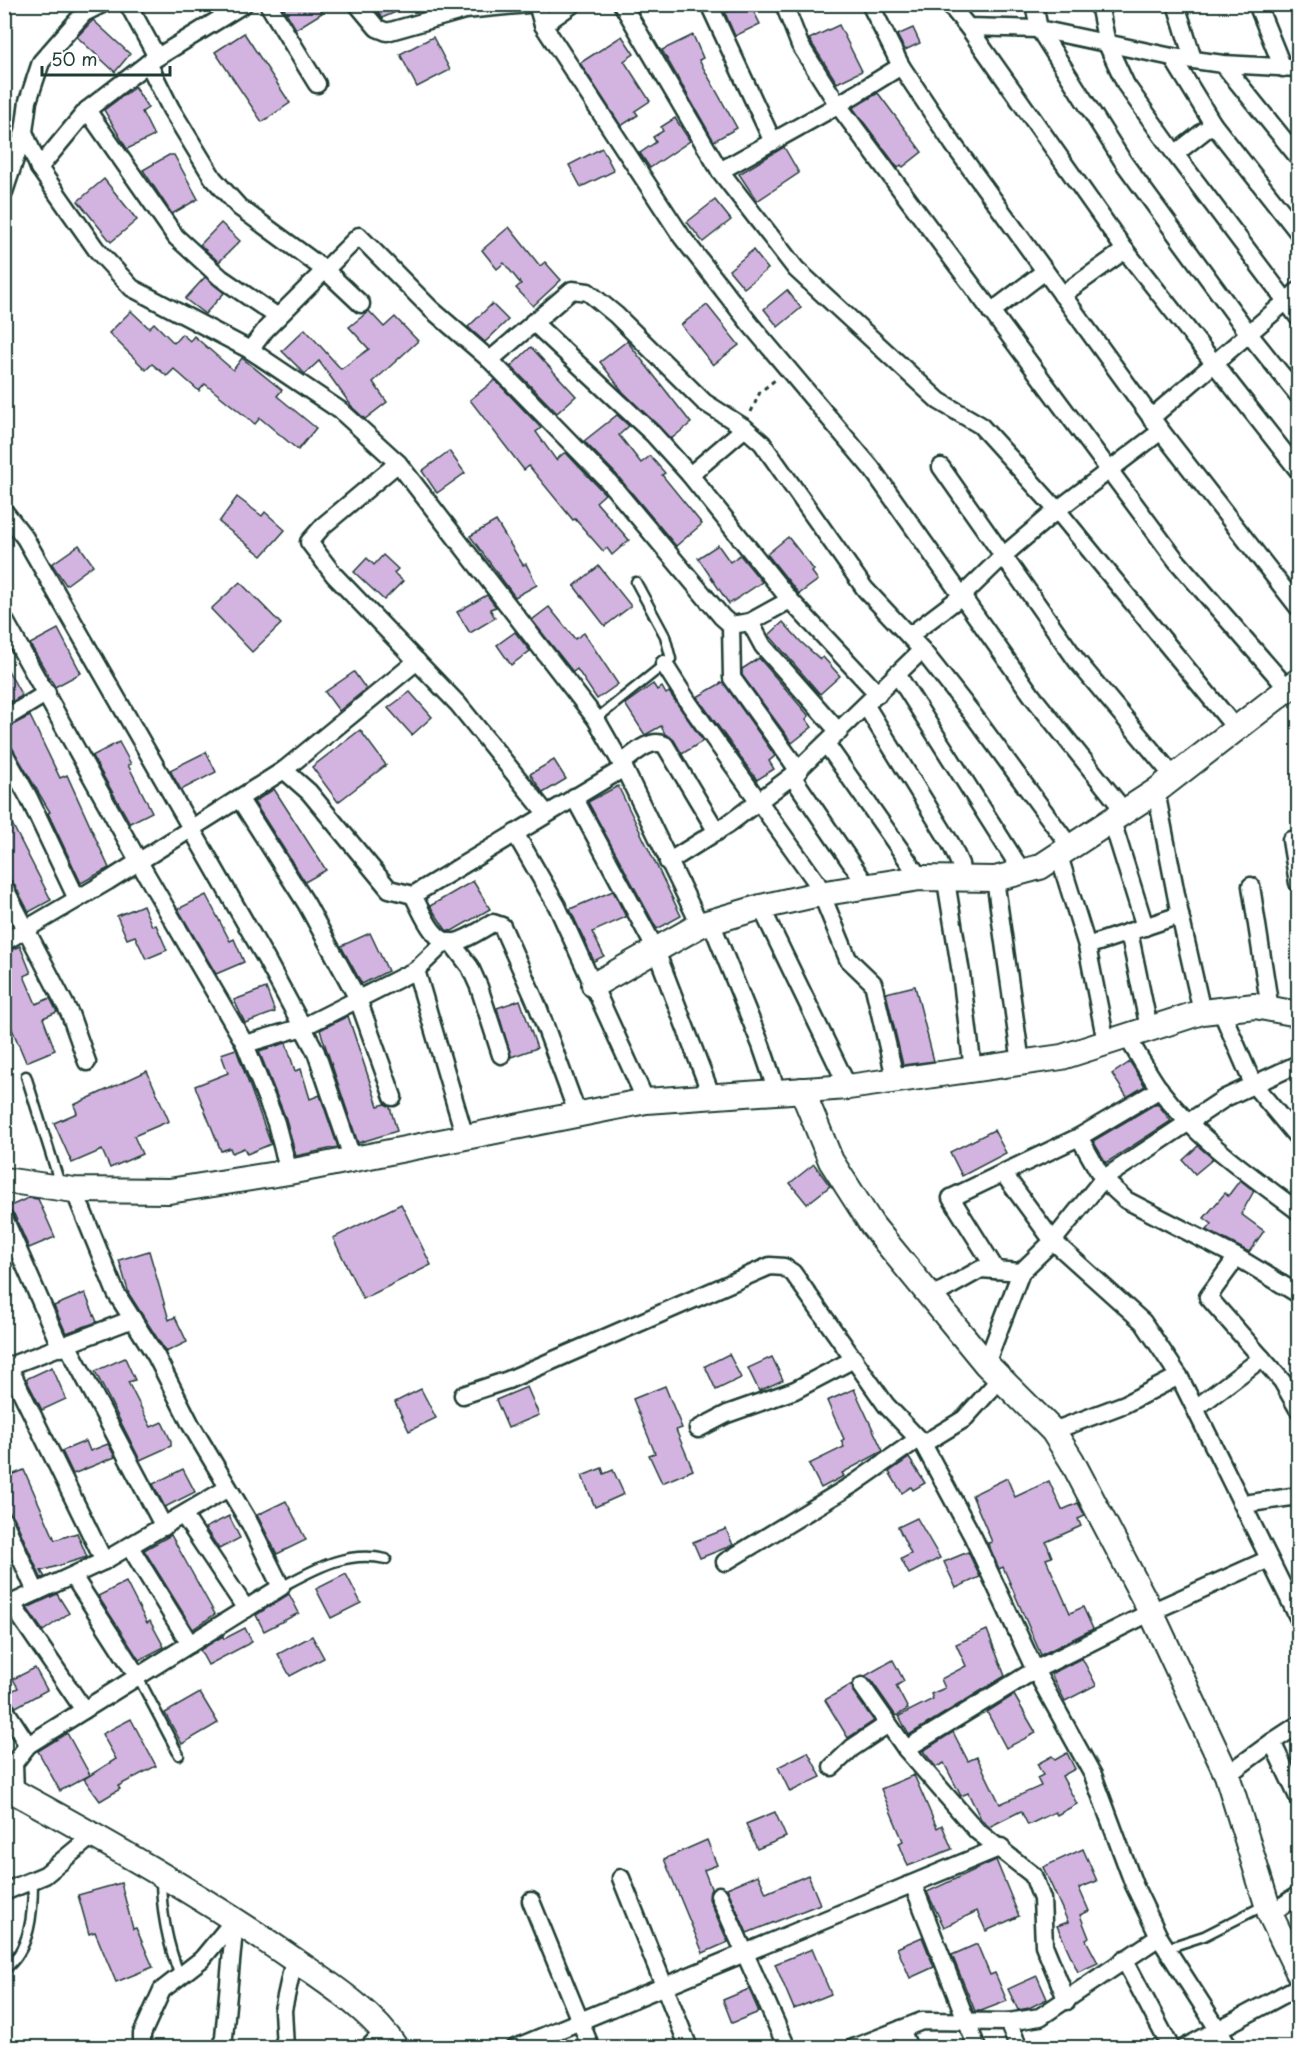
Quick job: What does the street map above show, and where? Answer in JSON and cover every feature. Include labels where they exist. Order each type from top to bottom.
[{"type":"street","points":[[4,192],[24,132],[28,101],[41,62],[84,13],[102,4]]},
{"type":"street","points":[[128,4],[153,60],[171,109],[213,178],[239,207],[325,270],[362,304]]},
{"type":"street","points":[[39,168],[87,110],[153,60],[244,4]]},
{"type":"street","points":[[268,4],[316,84]]},
{"type":"street","points":[[357,4],[377,28],[387,32],[465,10],[528,4]]},
{"type":"street","points":[[537,4],[543,25],[682,237],[872,469],[1118,816],[1145,927]]},
{"type":"street","points":[[543,25],[573,4]]},
{"type":"street","points":[[622,4],[720,171],[796,269],[939,401],[980,425],[1057,510],[1237,730]]},
{"type":"street","points":[[709,4],[773,142]]},
{"type":"street","points":[[594,985],[655,948],[705,924],[761,907],[819,894],[920,878],[996,879],[1023,873],[1065,852],[1165,784],[1293,685],[1176,560],[838,105],[800,45],[784,4]]},
{"type":"street","points":[[870,4],[901,66],[1062,295],[1156,424],[1299,607]]},
{"type":"street","points":[[1034,4],[1039,29],[1124,163],[1249,334],[1299,395]]},
{"type":"street","points":[[1099,4],[1107,44],[1126,85],[1175,154],[1292,297],[1299,316]]},
{"type":"street","points":[[1176,4],[1192,60]]},
{"type":"street","points":[[1257,4],[1294,69]]},
{"type":"street","points":[[958,13],[1172,57],[1223,64],[1294,69]]},
{"type":"street","points":[[958,13],[1125,250],[1299,470]]},
{"type":"street","points":[[1172,57],[1213,124],[1299,232]]},
{"type":"street","points":[[1223,64],[1299,157]]},
{"type":"street","points":[[720,171],[838,105],[901,66]]},
{"type":"street","points":[[87,110],[160,217],[183,244],[221,278],[278,317]]},
{"type":"street","points":[[1175,154],[1213,124]]},
{"type":"street","points":[[24,132],[39,168],[96,249],[132,288],[250,350],[341,411],[398,463],[596,719],[622,766],[668,862],[705,924],[761,1045],[777,1092]]},
{"type":"street","points":[[250,350],[278,317],[359,237],[431,309],[490,360],[608,481],[731,625],[732,678],[867,886]]},
{"type":"street","points":[[1062,295],[1125,250]]},
{"type":"street","points":[[991,312],[1045,271]]},
{"type":"street","points":[[490,360],[566,293],[578,290],[588,292],[616,315],[704,402],[745,428],[769,452],[865,589],[922,650],[974,716],[1065,852],[1087,946],[1127,1035],[1160,1089],[1189,1123],[1218,1151],[1299,1211]]},
{"type":"street","points":[[909,636],[963,595],[1004,555],[1108,469],[1156,424],[1215,363],[1292,297]]},
{"type":"street","points":[[533,322],[632,412],[690,476],[872,700],[951,844],[961,973],[973,1070]]},
{"type":"street","points":[[690,476],[745,428]]},
{"type":"street","points":[[398,463],[324,525],[309,542],[334,575],[458,704],[546,813]]},
{"type":"street","points":[[941,467],[1165,784],[1180,915],[1212,1011],[1253,1084],[1299,1137]]},
{"type":"street","points":[[4,511],[25,538],[316,1052],[352,1160]]},
{"type":"street","points":[[731,625],[750,622],[790,600]]},
{"type":"street","points":[[4,619],[139,862],[245,1044],[276,1123],[289,1172]]},
{"type":"street","points":[[750,622],[763,646],[839,732]]},
{"type":"street","points":[[668,862],[759,803],[795,774],[922,650]]},
{"type":"street","points":[[4,942],[139,862],[284,770],[417,661]]},
{"type":"street","points":[[664,664],[817,883],[819,894],[848,959],[873,983],[896,1082]]},
{"type":"street","points":[[897,674],[1023,873]]},
{"type":"street","points":[[4,719],[47,693]]},
{"type":"street","points":[[284,770],[309,792],[389,890],[413,895],[574,797],[654,742],[665,745],[717,832]]},
{"type":"street","points":[[827,745],[920,878]]},
{"type":"street","points":[[4,753],[29,798],[77,899]]},
{"type":"street","points":[[574,797],[655,948],[712,1096]]},
{"type":"street","points":[[239,798],[306,903],[358,999],[393,1096]]},
{"type":"street","points":[[515,833],[557,906],[646,1101]]},
{"type":"street","points":[[1291,840],[1299,883]]},
{"type":"street","points":[[996,879],[1021,1063]]},
{"type":"street","points":[[1251,886],[1270,1009]]},
{"type":"street","points":[[4,887],[70,1014],[87,1062]]},
{"type":"street","points":[[413,895],[433,931],[448,942],[470,967],[479,987],[501,1055]]},
{"type":"street","points":[[761,907],[848,1087]]},
{"type":"street","points":[[1087,946],[1180,915]]},
{"type":"street","points":[[245,1044],[303,1028],[416,970],[448,942],[493,923],[502,926],[538,1007],[578,1114]]},
{"type":"street","points":[[1127,1035],[1128,932]]},
{"type":"street","points":[[416,970],[465,1137]]},
{"type":"street","points":[[4,1180],[67,1189],[169,1191],[289,1172],[646,1101],[896,1082],[1062,1056],[1212,1011],[1255,1005],[1299,1014]]},
{"type":"street","points":[[725,1562],[920,1442],[964,1419],[993,1371],[1021,1272],[1053,1241],[1103,1179],[1225,1098],[1299,1064]]},
{"type":"street","points":[[996,1270],[951,1198],[1079,1137],[1160,1089]]},
{"type":"street","points":[[802,1090],[831,1161],[873,1225],[993,1371],[1053,1431],[1072,1461],[1151,1612],[1227,1775],[1269,1909],[1299,1972]]},
{"type":"street","points":[[1079,1137],[1103,1179],[1126,1200],[1237,1257],[1299,1294]]},
{"type":"street","points":[[1003,1173],[1053,1241],[1143,1322],[1179,1376],[1196,1408],[1299,1617]]},
{"type":"street","points":[[67,1189],[116,1293],[250,1524],[281,1587],[28,1745],[14,1762],[10,1789],[235,1918],[294,1960],[391,2039],[368,2048]]},
{"type":"street","points":[[4,1218],[65,1347],[113,1426],[164,1527]]},
{"type":"street","points":[[1237,1257],[1208,1297],[1282,1381],[1299,1409]]},
{"type":"street","points":[[463,1395],[517,1376],[770,1266],[784,1267],[793,1273],[886,1405],[920,1442],[973,1537],[1035,1670],[1093,1775],[1134,1885],[1163,1942],[1230,2048]]},
{"type":"street","points":[[931,1297],[981,1269],[1021,1272]]},
{"type":"street","points":[[104,1561],[7,1367],[65,1347],[133,1319]]},
{"type":"street","points":[[1196,1408],[1262,1358]]},
{"type":"street","points":[[698,1429],[727,1414],[795,1390],[854,1359]]},
{"type":"street","points":[[1053,1431],[1125,1404],[1179,1376]]},
{"type":"street","points":[[84,1710],[8,1605],[104,1561],[184,1516],[228,1488]]},
{"type":"street","points":[[1244,1504],[1299,1497]]},
{"type":"street","points":[[184,1516],[246,1609]]},
{"type":"street","points":[[4,1521],[36,1592]]},
{"type":"street","points":[[130,1547],[190,1644]]},
{"type":"street","points":[[906,1749],[1035,1670],[1151,1612],[1269,1559]]},
{"type":"street","points":[[73,1576],[138,1677]]},
{"type":"street","points":[[862,1686],[906,1749],[977,1831],[1001,1847],[1033,1875],[1042,1899],[1044,1945],[1067,2001]]},
{"type":"street","points":[[4,1708],[28,1745]]},
{"type":"street","points":[[832,1767],[852,1748],[888,1724]]},
{"type":"street","points":[[1227,1775],[1299,1725]]},
{"type":"street","points":[[1272,1742],[1299,1797]]},
{"type":"street","points":[[4,1892],[33,1881],[58,1866],[93,1836]]},
{"type":"street","points":[[515,2048],[1001,1847]]},
{"type":"street","points":[[621,1878],[689,2048]]},
{"type":"street","points":[[913,1884],[977,2048]]},
{"type":"street","points":[[719,1895],[787,2048]]},
{"type":"street","points":[[1269,1909],[1299,1895]]},
{"type":"street","points":[[531,1901],[591,2048]]},
{"type":"street","points":[[141,2048],[142,2034],[162,1990],[202,1959],[235,1918]]},
{"type":"street","points":[[223,2048],[235,1918]]},
{"type":"street","points":[[853,2048],[922,2021],[1008,2022],[1040,2017],[1067,2001],[1124,1959],[1163,1942]]},
{"type":"street","points":[[1124,1959],[1172,2048]]},
{"type":"street","points":[[285,2048],[283,2010],[294,1960]]},
{"type":"street","points":[[1184,2048],[1220,2031],[1299,1987]]},
{"type":"street","points":[[1008,2022],[1020,2048]]},
{"type":"street","points":[[901,2030],[909,2048]]},
{"type":"lane","points":[[596,719],[671,659],[671,651],[636,582]]},
{"type":"lane","points":[[26,1076],[67,1189]]},
{"type":"lane","points":[[281,1587],[343,1558],[366,1556],[386,1559]]},
{"type":"lane","points":[[138,1677],[179,1755]]},
{"type":"lane","points":[[161,1875],[161,1905],[169,1947],[180,1976]]},
{"type":"lane","points":[[4,1970],[17,1960],[24,1946],[30,1926],[33,1881]]},
{"type":"lane","points":[[1163,1942],[1204,1936],[1269,1909]]},
{"type":"path","points":[[745,428],[760,392],[769,383],[791,372]]},
{"type":"building","points":[[281,4],[316,4],[322,13],[296,29]]},
{"type":"building","points":[[373,4],[414,4],[382,18]]},
{"type":"building","points":[[742,4],[750,4],[760,24],[735,36],[725,13]]},
{"type":"building","points":[[93,20],[130,54],[115,72],[77,37]]},
{"type":"building","points":[[839,25],[862,71],[837,83],[809,39]]},
{"type":"building","points":[[913,28],[920,43],[905,50],[897,35]]},
{"type":"building","points":[[244,33],[290,103],[262,122],[215,52]]},
{"type":"building","points":[[693,35],[703,58],[699,60],[737,128],[714,141],[662,50]]},
{"type":"building","points":[[622,36],[634,54],[624,61],[650,101],[635,111],[638,115],[621,126],[580,63]]},
{"type":"building","points":[[433,37],[450,70],[417,87],[400,54]]},
{"type":"building","points":[[135,87],[148,108],[142,112],[154,136],[127,149],[104,110]]},
{"type":"building","points":[[878,93],[922,152],[903,167],[901,165],[898,168],[853,108]]},
{"type":"building","points":[[675,118],[690,141],[650,168],[640,153],[656,142],[653,137],[663,131],[661,127]]},
{"type":"building","points":[[784,147],[799,173],[757,201],[739,174]]},
{"type":"building","points":[[602,148],[614,171],[581,187],[569,165]]},
{"type":"building","points":[[169,155],[174,155],[198,199],[172,214],[143,170]]},
{"type":"building","points":[[104,179],[137,220],[111,242],[78,201]]},
{"type":"building","points":[[715,200],[731,220],[703,242],[687,222]]},
{"type":"building","points":[[221,223],[240,241],[219,262],[200,245]]},
{"type":"building","points":[[509,227],[540,266],[545,262],[561,280],[533,306],[516,288],[521,284],[504,263],[497,269],[482,250]]},
{"type":"building","points":[[753,250],[768,269],[744,288],[729,270]]},
{"type":"building","points":[[205,277],[224,293],[205,314],[185,299]]},
{"type":"building","points":[[787,290],[801,308],[778,327],[764,309]]},
{"type":"building","points":[[492,304],[508,320],[485,342],[468,327]]},
{"type":"building","points":[[707,305],[739,345],[713,365],[681,325]]},
{"type":"building","points":[[131,311],[149,328],[154,323],[174,343],[182,334],[190,341],[194,336],[233,370],[242,358],[282,390],[277,396],[316,428],[298,450],[260,418],[255,424],[205,384],[199,391],[174,369],[167,376],[152,364],[146,370],[109,333]]},
{"type":"building","points":[[369,311],[384,327],[395,317],[418,341],[373,382],[387,402],[365,419],[353,408],[319,361],[305,374],[282,351],[305,329],[341,369],[369,349],[349,327]]},
{"type":"building","points":[[627,341],[691,423],[671,439],[623,392],[600,362]]},
{"type":"building","points":[[531,347],[576,396],[557,413],[511,366]]},
{"type":"building","points":[[495,380],[541,428],[536,432],[556,460],[564,453],[567,454],[605,494],[596,502],[629,540],[612,555],[607,548],[603,551],[575,519],[573,520],[529,466],[524,470],[470,400]]},
{"type":"building","points":[[617,415],[629,426],[619,435],[641,463],[650,456],[665,473],[662,475],[702,524],[676,546],[616,474],[584,441]]},
{"type":"building","points":[[449,451],[465,473],[437,493],[422,471]]},
{"type":"building","points":[[237,497],[262,516],[265,512],[285,530],[262,556],[219,522]]},
{"type":"building","points":[[496,521],[523,565],[526,564],[537,585],[515,597],[470,536]]},
{"type":"building","points":[[788,537],[814,570],[812,572],[818,580],[799,594],[767,554]]},
{"type":"building","points":[[79,545],[93,565],[66,585],[52,564]]},
{"type":"building","points":[[718,545],[730,562],[740,555],[762,582],[729,604],[698,558]]},
{"type":"building","points":[[383,555],[398,569],[394,573],[403,581],[384,600],[354,572],[367,558],[374,565]]},
{"type":"building","points":[[599,566],[631,606],[605,626],[574,586]]},
{"type":"building","points":[[240,582],[281,624],[252,652],[211,609]]},
{"type":"building","points":[[487,595],[496,607],[490,609],[495,618],[470,633],[457,612]]},
{"type":"building","points":[[549,607],[575,639],[584,633],[618,684],[597,699],[577,669],[573,672],[532,620]]},
{"type":"building","points":[[783,622],[801,642],[820,659],[823,657],[840,676],[820,694],[769,635]]},
{"type":"building","points":[[58,629],[81,673],[55,687],[30,644]]},
{"type":"building","points":[[515,632],[530,651],[511,665],[497,645]]},
{"type":"building","points":[[759,658],[809,716],[806,719],[812,727],[792,743],[742,675],[742,669]]},
{"type":"building","points":[[4,663],[22,696],[4,706]]},
{"type":"building","points":[[354,672],[366,689],[339,711],[325,692]]},
{"type":"building","points":[[723,682],[775,756],[769,761],[774,769],[757,780],[697,697]]},
{"type":"building","points":[[653,684],[657,690],[662,687],[666,694],[669,692],[703,741],[682,754],[674,740],[665,734],[661,726],[645,735],[625,704]]},
{"type":"building","points":[[410,692],[432,717],[412,735],[388,708]]},
{"type":"building","points":[[30,716],[60,778],[67,775],[109,868],[81,883],[48,813],[50,812],[4,734],[4,729]]},
{"type":"building","points":[[360,730],[386,765],[338,802],[312,767]]},
{"type":"building","points":[[119,742],[152,812],[130,823],[92,756]]},
{"type":"building","points":[[206,752],[216,772],[181,790],[170,770]]},
{"type":"building","points":[[554,760],[566,779],[543,793],[530,774]]},
{"type":"building","points":[[618,786],[681,916],[657,929],[588,802]]},
{"type":"building","points":[[274,789],[326,870],[305,882],[254,802]]},
{"type":"building","points":[[4,808],[51,900],[29,912],[13,882],[4,877]]},
{"type":"building","points":[[473,881],[490,909],[452,931],[446,930],[430,906]]},
{"type":"building","points":[[613,891],[626,917],[592,932],[604,956],[594,961],[570,909]]},
{"type":"building","points":[[206,895],[230,941],[234,939],[244,962],[216,974],[178,909]]},
{"type":"building","points":[[143,905],[152,926],[156,925],[167,950],[146,959],[135,936],[127,939],[117,916]]},
{"type":"building","points":[[370,933],[388,971],[362,984],[341,946]]},
{"type":"building","points":[[20,946],[31,973],[24,976],[36,1004],[50,998],[57,1012],[43,1018],[55,1050],[26,1062],[4,1010],[4,953]]},
{"type":"building","points":[[915,986],[934,1061],[903,1065],[886,993]]},
{"type":"building","points":[[266,988],[275,1012],[245,1023],[234,1000]]},
{"type":"building","points":[[520,1000],[537,1048],[511,1057],[497,1008]]},
{"type":"building","points":[[348,1016],[378,1106],[385,1104],[390,1107],[397,1131],[358,1143],[320,1030]]},
{"type":"building","points":[[286,1043],[295,1071],[301,1069],[310,1099],[320,1095],[338,1147],[296,1156],[286,1119],[259,1051]]},
{"type":"building","points":[[236,1049],[271,1144],[247,1154],[244,1148],[232,1153],[230,1148],[221,1151],[195,1086],[228,1073],[221,1054]]},
{"type":"building","points":[[1130,1062],[1145,1086],[1127,1097],[1112,1074]]},
{"type":"building","points":[[147,1071],[169,1121],[134,1136],[142,1154],[110,1168],[102,1150],[72,1163],[54,1123],[77,1113],[74,1105]]},
{"type":"building","points":[[1157,1103],[1171,1121],[1106,1163],[1093,1141]]},
{"type":"building","points":[[994,1130],[1006,1153],[962,1176],[950,1152]]},
{"type":"building","points":[[1198,1146],[1213,1159],[1195,1174],[1183,1160]]},
{"type":"building","points":[[814,1164],[830,1186],[807,1204],[790,1183]]},
{"type":"building","points":[[1240,1180],[1254,1191],[1241,1214],[1264,1231],[1249,1252],[1207,1230],[1212,1224],[1204,1218],[1225,1193],[1228,1196]]},
{"type":"building","points":[[28,1198],[38,1199],[55,1237],[29,1248],[14,1214],[6,1208]]},
{"type":"building","points":[[401,1204],[431,1265],[363,1299],[333,1238]]},
{"type":"building","points":[[149,1251],[169,1320],[175,1317],[187,1342],[166,1352],[129,1294],[119,1260]]},
{"type":"building","points":[[85,1293],[97,1322],[66,1333],[54,1306]]},
{"type":"building","points":[[729,1354],[741,1378],[716,1390],[705,1366]]},
{"type":"building","points":[[772,1357],[783,1380],[759,1391],[748,1368]]},
{"type":"building","points":[[125,1358],[135,1380],[128,1382],[151,1427],[162,1422],[171,1441],[171,1446],[140,1460],[95,1371]]},
{"type":"building","points":[[52,1367],[66,1399],[42,1410],[26,1379]]},
{"type":"building","points":[[665,1386],[682,1428],[676,1430],[693,1470],[662,1483],[649,1455],[655,1453],[633,1399]]},
{"type":"building","points":[[527,1387],[539,1415],[508,1428],[496,1400]]},
{"type":"building","points":[[421,1389],[436,1418],[409,1431],[395,1402]]},
{"type":"building","points":[[854,1389],[883,1451],[842,1473],[844,1476],[821,1488],[809,1464],[844,1447],[841,1441],[844,1439],[827,1401]]},
{"type":"building","points":[[86,1441],[90,1451],[108,1444],[115,1457],[73,1474],[62,1451]]},
{"type":"building","points":[[909,1458],[925,1483],[913,1490],[911,1487],[902,1493],[889,1472]]},
{"type":"building","points":[[602,1468],[604,1474],[613,1470],[624,1494],[595,1507],[582,1476]]},
{"type":"building","points":[[183,1469],[195,1492],[165,1507],[153,1484]]},
{"type":"building","points":[[24,1470],[55,1540],[77,1533],[87,1557],[41,1571],[45,1577],[41,1578],[14,1517],[4,1507],[4,1478]]},
{"type":"building","points":[[1007,1478],[1015,1497],[1049,1481],[1062,1510],[1078,1503],[1085,1516],[1078,1519],[1081,1526],[1046,1542],[1052,1557],[1046,1559],[1070,1613],[1083,1607],[1093,1629],[1041,1655],[1003,1567],[999,1569],[988,1543],[992,1542],[972,1495]]},
{"type":"building","points":[[286,1501],[306,1540],[277,1554],[257,1515]]},
{"type":"building","points":[[229,1516],[240,1538],[219,1549],[205,1528]]},
{"type":"building","points":[[917,1518],[940,1558],[909,1574],[901,1559],[911,1554],[898,1527]]},
{"type":"building","points":[[726,1529],[733,1545],[700,1558],[693,1542]]},
{"type":"building","points":[[171,1535],[215,1614],[193,1629],[144,1550]]},
{"type":"building","points":[[968,1552],[980,1577],[956,1588],[944,1562]]},
{"type":"building","points":[[346,1574],[361,1603],[331,1618],[316,1589]]},
{"type":"building","points":[[126,1582],[147,1623],[150,1621],[164,1647],[139,1660],[98,1596]]},
{"type":"building","points":[[57,1594],[69,1613],[43,1631],[27,1608]]},
{"type":"building","points":[[289,1594],[299,1613],[264,1631],[256,1615]]},
{"type":"building","points":[[245,1628],[252,1642],[208,1665],[200,1650],[223,1636],[224,1639]]},
{"type":"building","points":[[987,1630],[1005,1676],[909,1735],[899,1716],[933,1699],[931,1694],[945,1688],[941,1679],[966,1666],[956,1644]]},
{"type":"building","points":[[312,1636],[324,1658],[290,1676],[278,1654]]},
{"type":"building","points":[[1082,1658],[1096,1685],[1065,1701],[1051,1674]]},
{"type":"building","points":[[893,1660],[904,1681],[896,1686],[908,1709],[896,1716],[871,1680],[865,1676]]},
{"type":"building","points":[[35,1668],[47,1690],[16,1707],[5,1694],[18,1688],[13,1679]]},
{"type":"building","points":[[852,1684],[853,1692],[874,1721],[848,1738],[825,1700]]},
{"type":"building","points":[[200,1693],[218,1723],[182,1744],[165,1713]]},
{"type":"building","points":[[1014,1695],[1036,1733],[1006,1748],[987,1712]]},
{"type":"building","points":[[131,1719],[156,1766],[118,1786],[120,1789],[100,1801],[84,1779],[116,1759],[102,1734]]},
{"type":"building","points":[[953,1732],[968,1761],[977,1757],[1000,1804],[1041,1786],[1037,1778],[1043,1775],[1037,1764],[1052,1756],[1055,1760],[1067,1753],[1075,1769],[1062,1776],[1077,1804],[1057,1815],[1055,1812],[1028,1825],[1021,1811],[989,1827],[981,1819],[968,1793],[961,1796],[944,1763],[936,1767],[923,1751]]},
{"type":"building","points":[[67,1733],[90,1775],[60,1791],[38,1751]]},
{"type":"building","points":[[808,1752],[821,1777],[790,1792],[778,1767]]},
{"type":"building","points":[[914,1775],[937,1828],[942,1825],[952,1849],[908,1866],[899,1843],[903,1841],[881,1789]]},
{"type":"building","points":[[775,1812],[786,1837],[757,1849],[746,1824]]},
{"type":"building","points":[[707,1840],[717,1865],[704,1870],[711,1888],[709,1899],[728,1942],[703,1953],[664,1859]]},
{"type":"building","points":[[1083,1849],[1097,1881],[1079,1888],[1089,1911],[1080,1915],[1089,1938],[1086,1940],[1098,1963],[1078,1972],[1057,1926],[1068,1922],[1043,1867]]},
{"type":"building","points":[[996,1860],[1019,1916],[986,1931],[977,1911],[944,1927],[927,1892]]},
{"type":"building","points":[[758,1875],[766,1893],[808,1875],[820,1904],[747,1933],[727,1888]]},
{"type":"building","points":[[121,1883],[133,1929],[136,1928],[153,1967],[116,1982],[95,1932],[89,1934],[78,1895]]},
{"type":"building","points":[[922,1937],[934,1967],[910,1978],[897,1948]]},
{"type":"building","points":[[977,1944],[990,1975],[995,1973],[1007,2001],[981,2011],[975,2011],[952,1955]]},
{"type":"building","points":[[812,1949],[831,1994],[794,2009],[775,1964]]},
{"type":"building","points":[[1037,1976],[1047,1999],[1029,2008],[1018,2010],[1008,1989]]},
{"type":"building","points":[[749,1989],[759,2012],[732,2023],[723,2000]]}]
